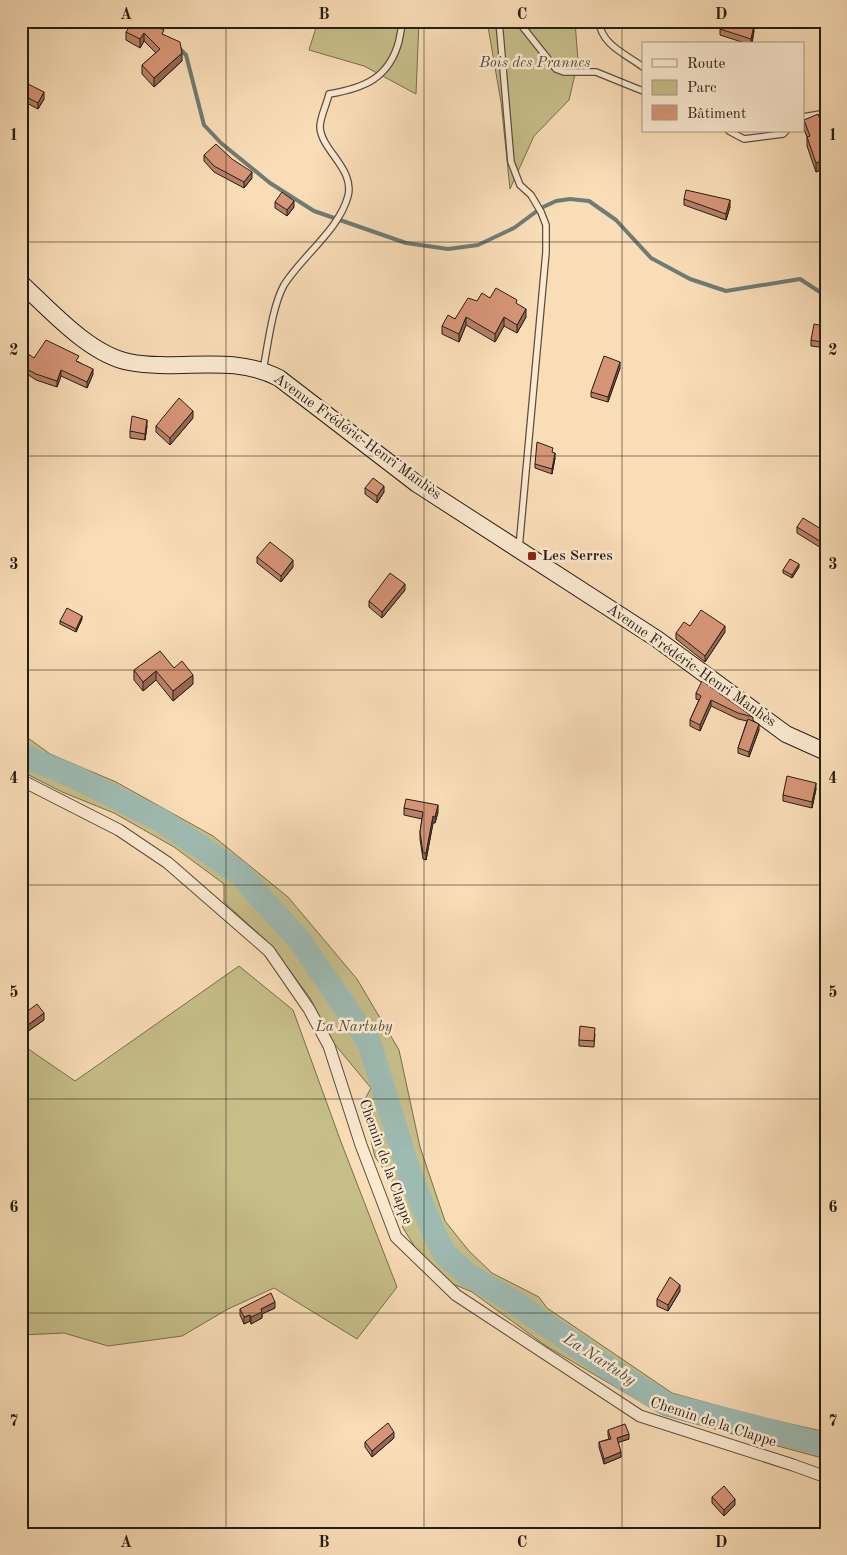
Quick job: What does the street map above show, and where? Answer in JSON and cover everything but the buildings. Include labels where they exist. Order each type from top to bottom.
[{"type":"street","name":"Avenue Frédéric-Henri Manhès","points":[[21,283],[73,332],[92,346],[127,362],[170,365],[240,364],[264,370],[279,378],[417,484],[519,548],[657,639],[786,734],[826,752]]},
{"type":"street","name":"Chemin de la Clappe","points":[[21,780],[118,830],[168,863],[269,951],[309,1009],[330,1046],[361,1145],[396,1237],[456,1295],[640,1416],[793,1465],[826,1478]]},
{"type":"lane","points":[[264,370],[283,288],[305,256],[336,222],[348,195],[347,181],[342,166],[320,127],[329,94],[354,90],[378,77],[394,57],[402,21]]},
{"type":"lane","points":[[499,21],[511,162],[520,185],[531,195],[542,212],[546,225],[546,252],[519,548]]},
{"type":"lane","points":[[518,21],[556,69],[564,72],[596,72],[642,91]]},
{"type":"lane","points":[[600,21],[600,31],[604,40],[642,65]]},
{"type":"lane","points":[[804,117],[826,113]]},
{"type":"lane","points":[[731,132],[744,140],[783,134],[785,132]]},
{"type":"green space","points":[[318,21],[419,21],[416,94],[364,66],[309,50]]},
{"type":"green space","name":"Bois des Prannes","points":[[487,21],[575,21],[578,61],[569,100],[534,136],[510,189],[501,102]]},
{"type":"green space","name":"La Nartuby","points":[[21,733],[50,754],[116,782],[213,836],[288,897],[357,979],[399,1050],[420,1147],[445,1221],[469,1251],[492,1273],[539,1297],[547,1308],[672,1393],[755,1416],[826,1432],[826,1459],[663,1415],[546,1346],[472,1292],[446,1281],[423,1260],[403,1228],[392,1181],[375,1157],[362,1104],[371,1088],[332,1041],[310,998],[271,945],[224,902],[224,884],[174,847],[114,813],[62,792],[21,771]]},
{"type":"green space","points":[[239,966],[293,1010],[397,1287],[357,1339],[274,1288],[228,1309],[182,1336],[108,1346],[64,1333],[21,1335],[21,1044],[75,1081]]},
{"type":"waterway","points":[[178,47],[186,55],[204,125],[221,143],[270,183],[314,211],[406,243],[448,249],[478,245],[514,228],[541,208],[556,201],[570,199],[589,201],[616,220],[651,258],[690,279],[726,291],[800,279],[826,296]]},
{"type":"waterway","name":"La Nartuby","points":[[21,753],[28,758],[77,778],[162,821],[239,873],[300,941],[369,1042],[409,1172],[433,1231],[444,1253],[468,1275],[511,1300],[614,1372],[666,1404],[826,1445]]},
{"type":"place","name":"Les Serres","points":[[532,556]]}]
